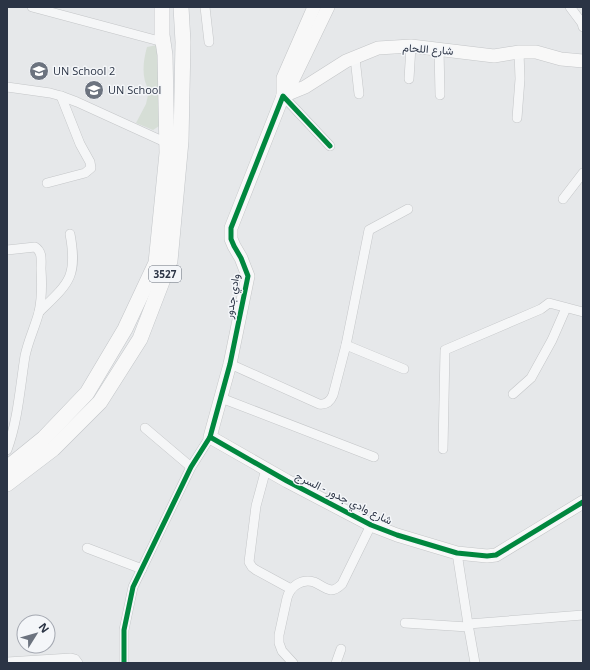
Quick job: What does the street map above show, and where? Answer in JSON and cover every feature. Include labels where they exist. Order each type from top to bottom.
[{"type":"main road","name":"3527","points":[[7,468],[44,438],[87,393],[125,329],[156,263],[167,153],[165,55],[162,7]]},
{"type":"main road","name":"3527","points":[[7,484],[53,449],[100,402],[140,339],[170,261],[181,141],[183,42],[181,7]]},
{"type":"street","points":[[32,7],[163,42]]},
{"type":"street","points":[[205,7],[209,42]]},
{"type":"street","points":[[314,7],[282,78],[283,96],[330,146]]},
{"type":"street","points":[[283,96],[288,90],[328,7]]},
{"type":"street","points":[[570,7],[582,23],[583,27]]},
{"type":"street","points":[[409,79],[412,46]]},
{"type":"street","name":"شارع اللحام","points":[[283,96],[305,87],[346,61],[378,48],[412,46],[494,56],[519,52],[536,52],[561,59],[583,62]]},
{"type":"street","points":[[439,49],[440,95]]},
{"type":"street","points":[[517,118],[520,78],[519,52]]},
{"type":"street","points":[[355,58],[359,94]]},
{"type":"street","points":[[7,87],[61,96],[167,143]]},
{"type":"street","points":[[47,183],[85,174],[90,168],[90,162],[80,144],[61,96]]},
{"type":"street","name":"وادي جدور","points":[[210,437],[230,364],[248,276],[231,239],[231,228],[283,96]]},
{"type":"street","points":[[563,199],[583,173]]},
{"type":"street","points":[[230,364],[319,404],[324,404],[330,400],[333,395],[346,345],[369,230],[408,209]]},
{"type":"street","points":[[39,312],[63,289],[72,274],[74,254],[70,234]]},
{"type":"street","points":[[7,250],[35,248],[40,252],[42,293],[39,312],[28,345],[18,407],[12,436],[7,450]]},
{"type":"street","points":[[443,449],[445,350],[541,309],[549,303],[583,312]]},
{"type":"street","points":[[513,394],[531,378],[552,340],[566,308]]},
{"type":"street","points":[[346,345],[404,368]]},
{"type":"street","points":[[221,398],[374,457]]},
{"type":"street","points":[[145,428],[191,467]]},
{"type":"street","points":[[124,663],[124,630],[133,587],[191,467],[210,437]]},
{"type":"street","name":"شارع وادي جدور - السرج","points":[[210,437],[266,469],[371,525],[457,553],[487,556],[496,554],[583,502]]},
{"type":"street","points":[[266,469],[256,506],[249,562],[256,570],[291,589]]},
{"type":"street","points":[[292,663],[280,648],[278,639],[287,596],[291,589],[299,583],[306,581],[313,582],[331,590],[339,588],[371,525]]},
{"type":"street","points":[[87,548],[142,569]]},
{"type":"street","points":[[457,553],[475,663]]},
{"type":"street","points":[[405,623],[468,625],[583,615]]},
{"type":"street","points":[[336,663],[341,650]]},
{"type":"street","points":[[7,662],[71,658],[75,659],[78,663]]},
{"type":"shaded area","points":[[157,45],[162,124],[153,130],[136,123],[146,104],[149,90],[146,85],[144,75],[144,58],[147,47]]},
{"type":"cycle path","points":[[124,663],[124,630],[133,587],[191,467],[210,437],[230,364],[248,276],[231,239],[231,228],[283,96],[330,146]]},
{"type":"cycle path","points":[[210,437],[287,481],[371,525],[397,535],[457,553],[487,556],[496,555],[583,502]]},
{"type":"place","name":"UN School 2","points":[[39,71]]},
{"type":"place","name":"UN School","points":[[94,90]]}]
